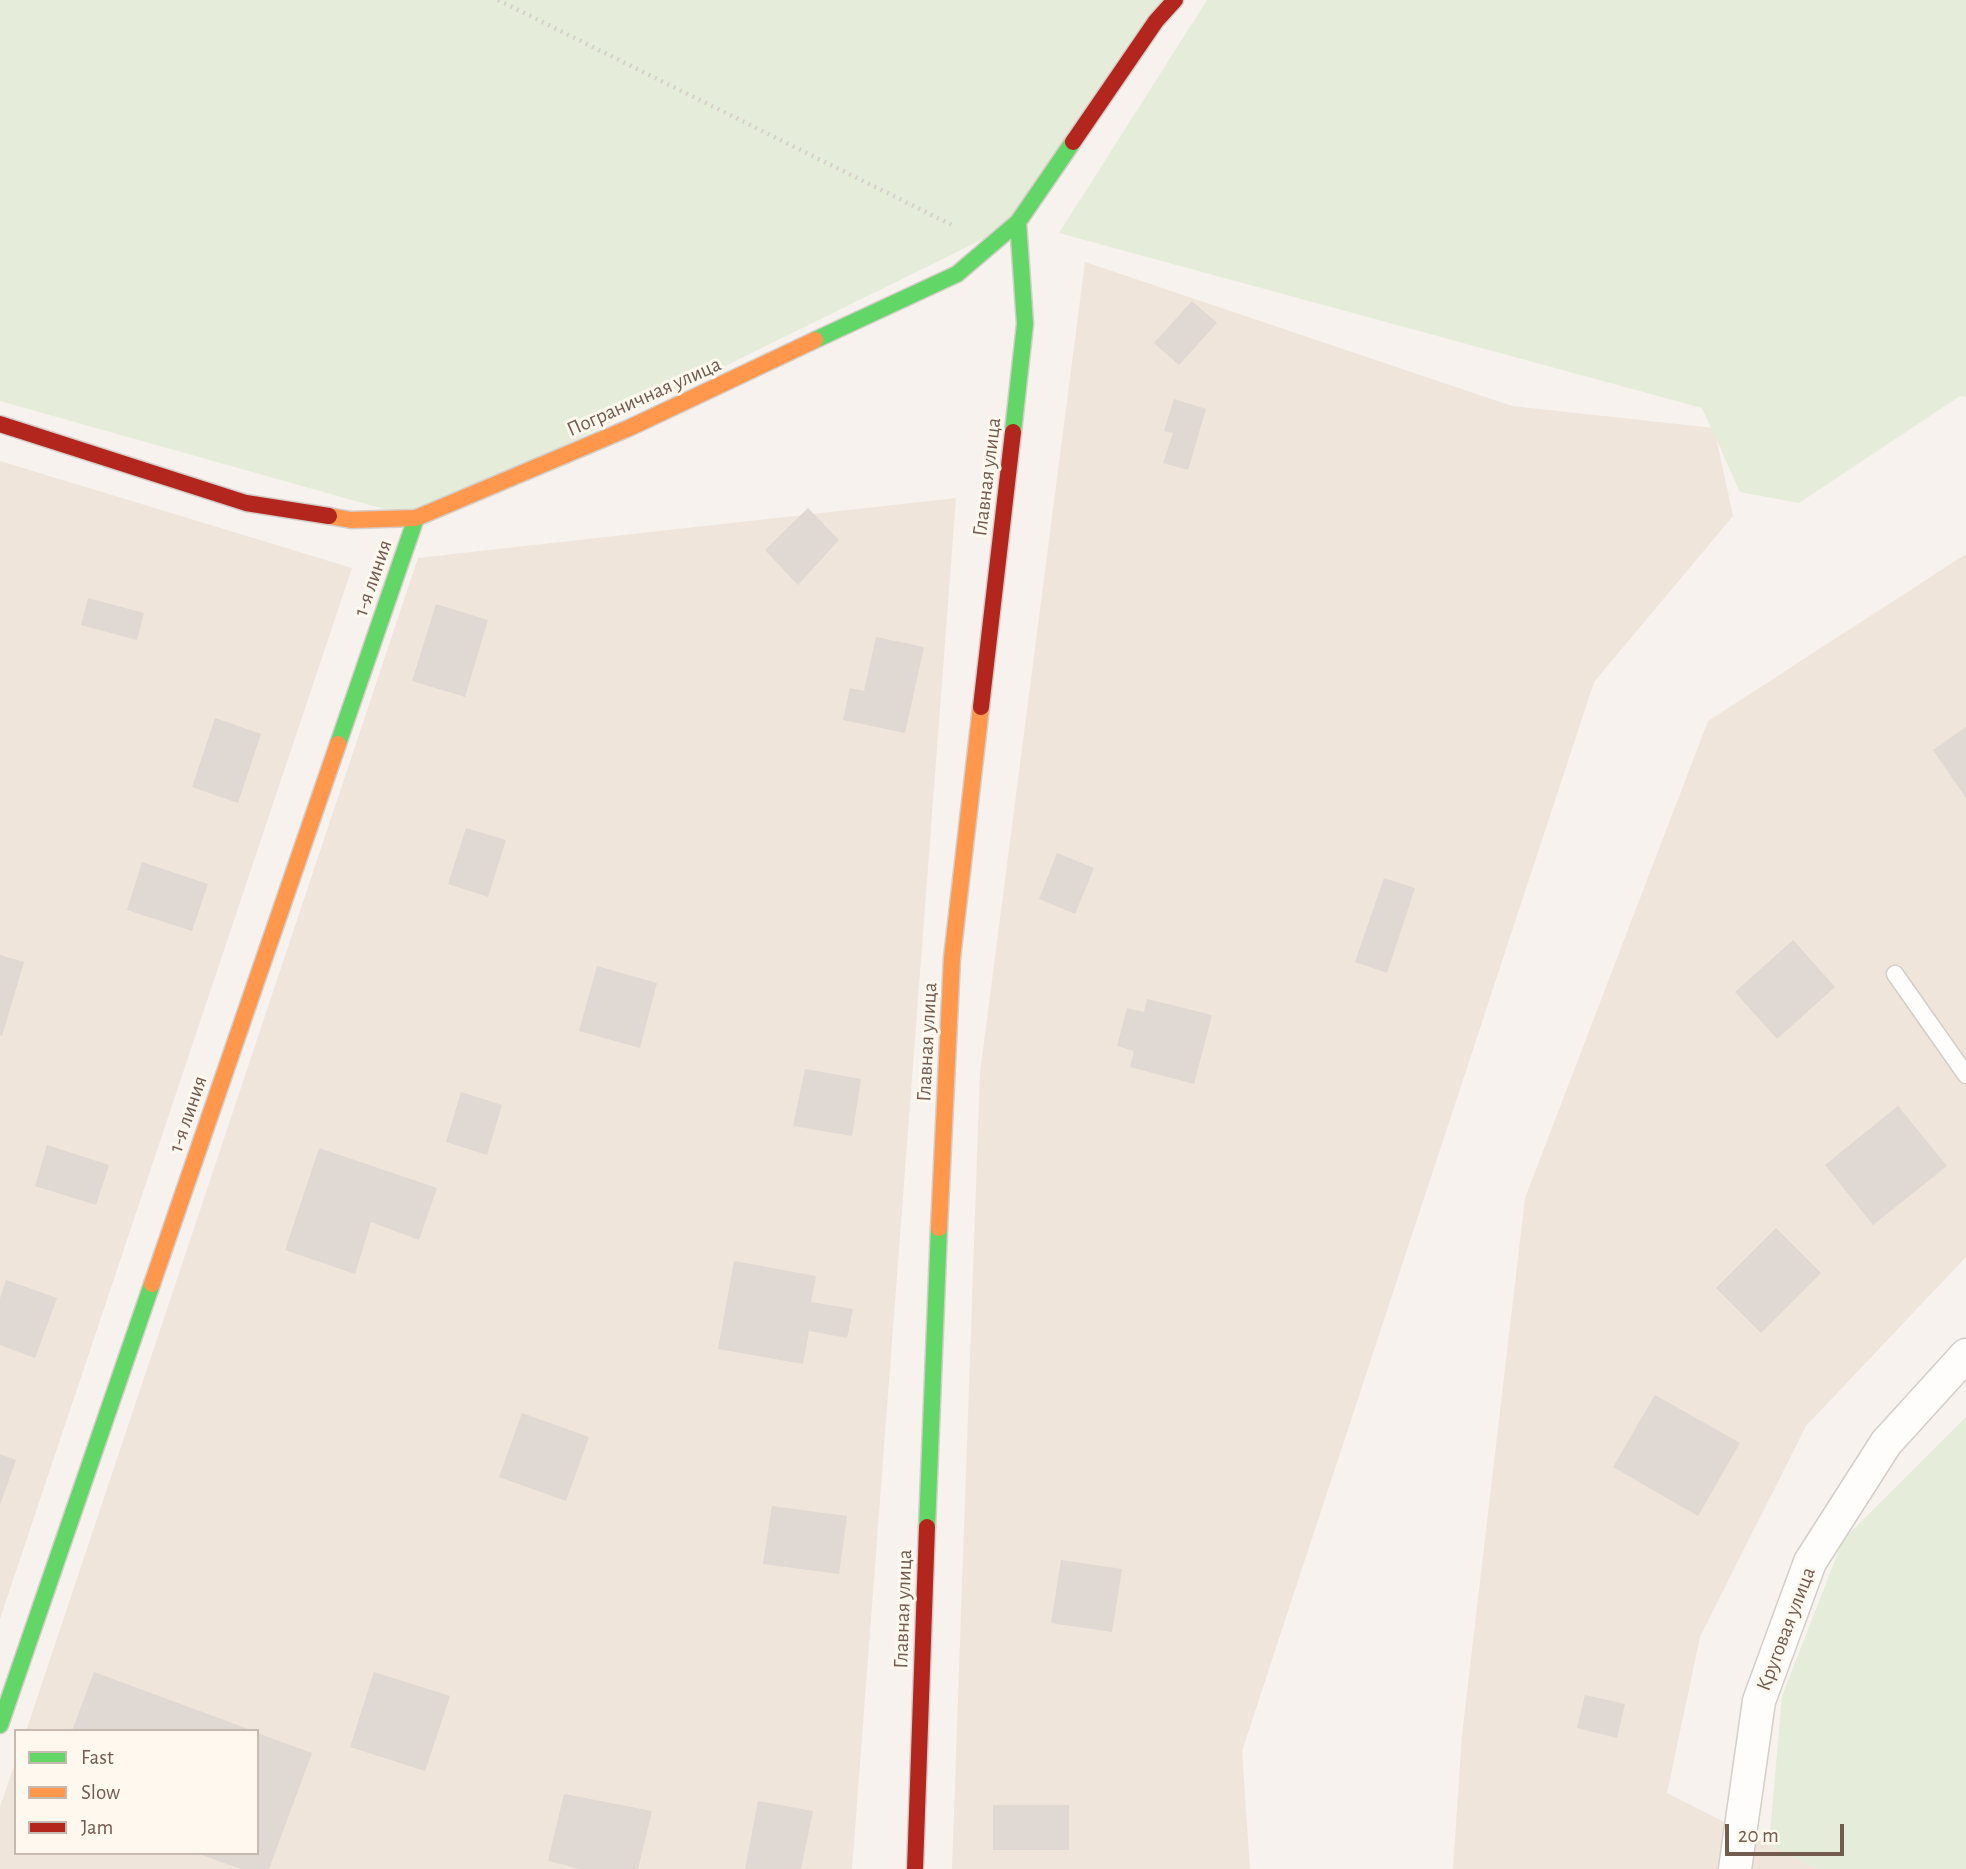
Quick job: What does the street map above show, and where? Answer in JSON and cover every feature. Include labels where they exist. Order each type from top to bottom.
[{"type":"street","name":"Пограничная улица","points":[[0,424],[246,503],[351,520],[416,518],[629,428],[957,274],[1018,222],[1156,22],[1175,0]]},
{"type":"street","name":"Главная улица","points":[[915,1869],[935,1308],[953,958],[1025,324],[1018,222]]},
{"type":"street","name":"1-я линия","points":[[0,1724],[416,518]]},
{"type":"street","name":"Круговая улица","points":[[1735,1869],[1759,1701],[1810,1562],[1886,1443],[1966,1355]]},
{"type":"lane","points":[[1895,974],[1966,1075]]},
{"type":"path","points":[[498,0],[992,245]]},
{"type":"shaded area","points":[[1085,262],[1512,406],[1714,428],[1733,516],[1594,682],[1242,1751],[1250,1869],[952,1869],[980,1073]]},
{"type":"shaded area","points":[[0,461],[352,568],[0,1619]]},
{"type":"shaded area","points":[[956,498],[852,1869],[0,1869],[0,1807],[14,1766],[14,1855],[259,1855],[259,1729],[27,1729],[418,558]]},
{"type":"shaded area","points":[[1966,554],[1966,1257],[1806,1426],[1700,1637],[1667,1793],[1817,1869],[1453,1869],[1462,1735],[1525,1198],[1708,721]]},
{"type":"green space","points":[[0,0],[1182,0],[1018,222],[416,518],[0,401]]},
{"type":"green space","points":[[1207,0],[1966,0],[1966,397],[1960,396],[1799,503],[1740,492],[1702,408],[1059,233]]},
{"type":"green space","points":[[1966,1417],[1966,1869],[1817,1869],[1769,1845],[1782,1696],[1843,1540]]},
{"type":"building","points":[[1192,301],[1217,323],[1179,365],[1154,343]]},
{"type":"building","points":[[1174,399],[1206,409],[1188,470],[1163,463],[1173,433],[1164,431]]},
{"type":"building","points":[[808,508],[839,540],[798,585],[765,550]]},
{"type":"building","points":[[88,598],[144,613],[137,640],[81,625]]},
{"type":"building","points":[[436,604],[488,620],[465,697],[412,681]]},
{"type":"building","points":[[876,637],[924,647],[905,733],[843,720],[850,688],[864,691]]},
{"type":"building","points":[[215,718],[261,734],[238,803],[192,787]]},
{"type":"building","points":[[1966,727],[1966,798],[1933,750]]},
{"type":"building","points":[[466,828],[506,840],[488,897],[448,884]]},
{"type":"building","points":[[1057,853],[1094,868],[1075,914],[1039,899]]},
{"type":"building","points":[[142,862],[208,884],[192,931],[127,910]]},
{"type":"building","points":[[1384,878],[1415,888],[1387,973],[1355,962]]},
{"type":"building","points":[[1793,940],[1835,987],[1777,1039],[1735,992]]},
{"type":"building","points":[[0,955],[24,962],[2,1036],[0,1035]]},
{"type":"building","points":[[597,966],[657,983],[640,1048],[579,1031]]},
{"type":"building","points":[[1147,999],[1212,1015],[1194,1084],[1130,1067],[1134,1051],[1117,1046],[1127,1008],[1144,1012]]},
{"type":"building","points":[[805,1069],[861,1079],[852,1136],[793,1126]]},
{"type":"building","points":[[461,1092],[502,1105],[487,1155],[446,1142]]},
{"type":"building","points":[[1898,1106],[1947,1166],[1873,1225],[1825,1165]]},
{"type":"building","points":[[47,1145],[109,1165],[96,1205],[35,1186]]},
{"type":"building","points":[[319,1148],[437,1188],[419,1240],[371,1222],[355,1274],[285,1250]]},
{"type":"building","points":[[1776,1228],[1821,1273],[1761,1333],[1716,1288]]},
{"type":"building","points":[[734,1261],[816,1276],[811,1302],[853,1309],[847,1338],[809,1331],[803,1364],[718,1349]]},
{"type":"building","points":[[6,1280],[57,1298],[35,1358],[0,1345],[0,1298]]},
{"type":"building","points":[[1655,1395],[1740,1443],[1698,1516],[1613,1467]]},
{"type":"building","points":[[522,1413],[589,1437],[566,1501],[499,1477]]},
{"type":"building","points":[[0,1454],[16,1460],[0,1505]]},
{"type":"building","points":[[772,1506],[847,1516],[839,1574],[763,1564]]},
{"type":"building","points":[[1061,1560],[1122,1569],[1112,1632],[1051,1623]]},
{"type":"building","points":[[94,1672],[248,1729],[73,1729]]},
{"type":"building","points":[[374,1672],[450,1696],[425,1771],[350,1747]]},
{"type":"building","points":[[1585,1695],[1625,1704],[1617,1738],[1577,1728]]},
{"type":"building","points":[[259,1734],[312,1753],[269,1869],[241,1869],[202,1855],[259,1855]]},
{"type":"building","points":[[564,1794],[652,1811],[638,1869],[580,1869],[548,1861]]},
{"type":"building","points":[[758,1801],[813,1811],[801,1869],[745,1869]]},
{"type":"building","points":[[993,1805],[1069,1805],[1069,1850],[993,1850]]},
{"type":"traffic: fast","points":[[815,340],[957,274],[1018,222],[1073,142]]},
{"type":"traffic: fast","points":[[1013,432],[1025,324],[1018,222]]},
{"type":"traffic: fast","points":[[338,744],[416,518]]},
{"type":"traffic: fast","points":[[927,1527],[939,1228]]},
{"type":"traffic: fast","points":[[0,1725],[152,1284]]},
{"type":"traffic: slow","points":[[329,516],[351,520],[416,518],[629,428],[815,340]]},
{"type":"traffic: slow","points":[[939,1228],[952,958],[981,707]]},
{"type":"traffic: slow","points":[[152,1284],[338,744]]},
{"type":"traffic: jam","points":[[1073,142],[1156,21],[1175,0]]},
{"type":"traffic: jam","points":[[0,424],[246,503],[329,516]]},
{"type":"traffic: jam","points":[[981,707],[1013,432]]},
{"type":"traffic: jam","points":[[915,1869],[927,1527]]}]
